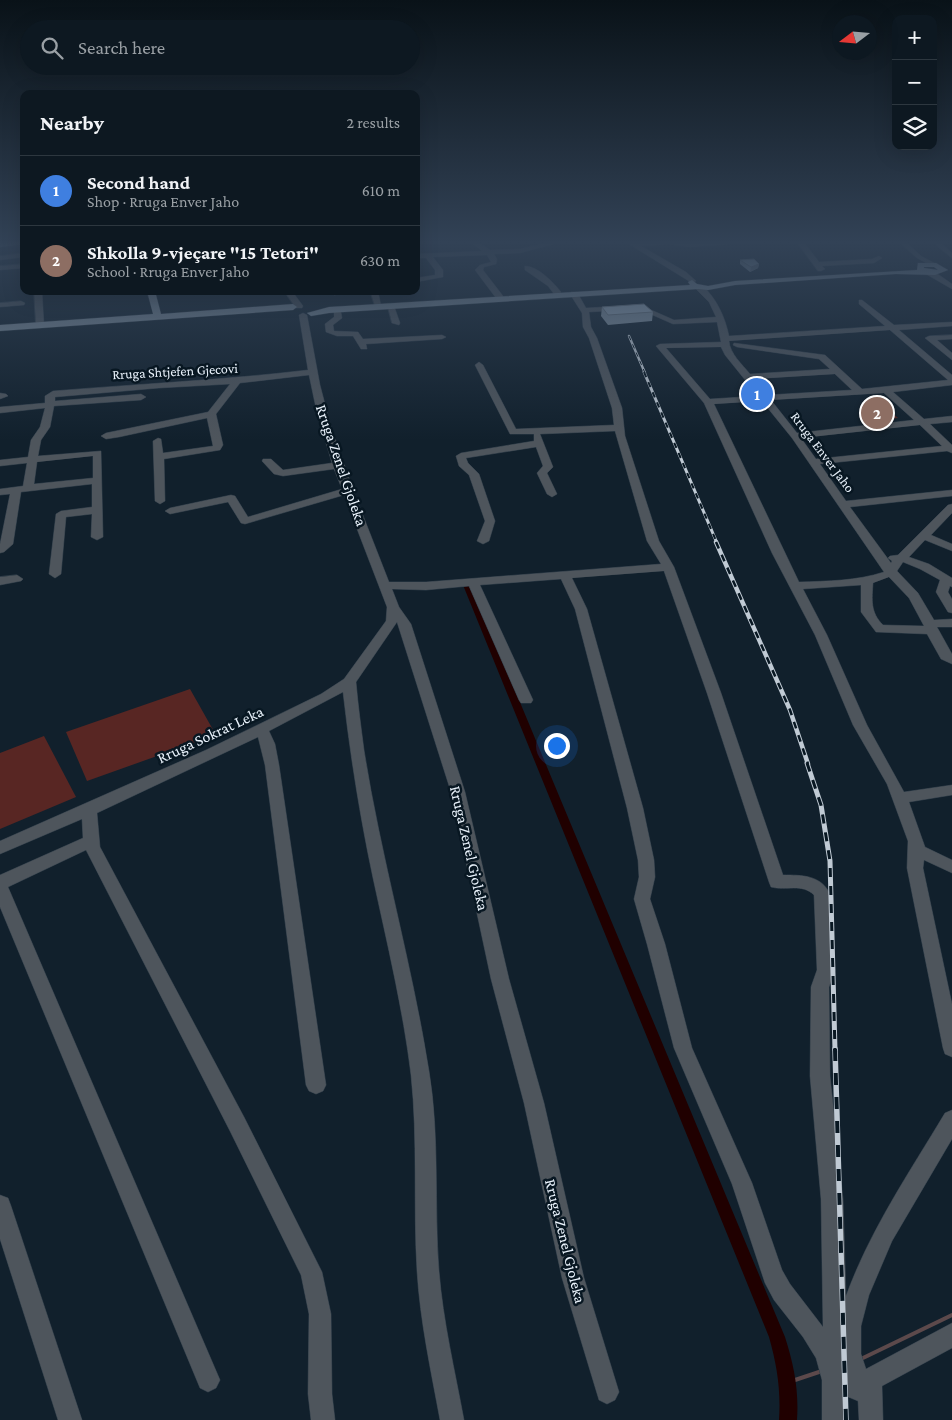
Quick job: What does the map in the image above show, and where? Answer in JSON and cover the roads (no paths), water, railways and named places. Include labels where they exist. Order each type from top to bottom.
[{"type":"main road","points":[[155,307],[158,318]]},
{"type":"main road","points":[[0,330],[337,307]]},
{"type":"main road","points":[[0,330],[158,318],[373,307]]},
{"type":"street","points":[[39,307],[40,326]]},
{"type":"street","points":[[390,307],[396,323]]},
{"type":"street","points":[[582,307],[587,317],[587,328],[596,346],[616,408],[618,428],[653,541],[668,567],[714,692],[777,882],[812,884],[819,888],[822,894],[826,970],[820,987],[820,1076],[832,1199],[836,1318],[834,1336],[826,1353]]},
{"type":"street","points":[[584,310],[635,307]]},
{"type":"street","points":[[641,307],[673,322],[720,320]]},
{"type":"street","name":"Rruga Enver Jaho","points":[[714,307],[720,320],[728,353],[795,436],[891,571],[914,596],[946,656],[952,660]]},
{"type":"street","points":[[868,307],[952,380]]},
{"type":"street","name":"Rruga Zenel Gjoleka","points":[[302,310],[312,372],[338,465],[393,607],[405,624],[458,792],[500,979],[534,1104],[569,1261],[606,1392]]},
{"type":"street","points":[[336,310],[338,318],[329,324],[330,332],[355,334],[362,345],[442,337]]},
{"type":"street","points":[[952,324],[660,346],[708,402],[795,586],[821,635],[860,725],[886,770],[913,833],[917,850],[915,868],[952,1048]]},
{"type":"street","points":[[809,334],[838,371],[860,392]]},
{"type":"street","points":[[904,337],[952,337]]},
{"type":"street","points":[[929,338],[952,359]]},
{"type":"street","points":[[724,342],[736,345],[822,350]]},
{"type":"street","points":[[932,362],[952,359]]},
{"type":"street","points":[[479,365],[512,431],[516,433],[618,428]]},
{"type":"street","points":[[748,377],[838,371]]},
{"type":"street","name":"Rruga Shtjefen Gjecovi","points":[[49,404],[50,396],[53,394],[237,381],[312,372]]},
{"type":"street","points":[[708,402],[767,400],[886,390],[952,380]]},
{"type":"street","points":[[106,436],[140,432],[166,423],[211,414],[237,381]]},
{"type":"street","points":[[886,390],[951,449]]},
{"type":"street","points":[[0,410],[141,397]]},
{"type":"street","points":[[28,488],[36,440],[47,420],[49,404]]},
{"type":"street","points":[[159,457],[217,448],[218,445],[211,414]]},
{"type":"street","points":[[795,436],[952,419]]},
{"type":"street","points":[[536,432],[548,467],[542,473],[552,494]]},
{"type":"street","points":[[158,441],[160,502]]},
{"type":"street","points":[[483,541],[490,521],[474,474],[463,464],[460,456],[540,443]]},
{"type":"street","points":[[814,462],[951,449]]},
{"type":"street","points":[[0,463],[98,452],[96,537]]},
{"type":"street","points":[[267,461],[275,470],[283,473],[338,465]]},
{"type":"street","points":[[0,492],[98,480]]},
{"type":"street","points":[[0,550],[7,544],[5,519],[16,490]]},
{"type":"street","points":[[170,511],[231,498],[245,521],[347,491]]},
{"type":"street","points":[[845,504],[952,493]]},
{"type":"street","points":[[795,586],[844,584],[867,581],[883,576],[891,571],[901,558],[952,507]]},
{"type":"street","points":[[55,574],[60,514],[97,510]]},
{"type":"street","points":[[922,536],[952,548]]},
{"type":"street","points":[[883,559],[901,558],[932,570],[949,581],[942,592],[952,609]]},
{"type":"street","points":[[385,585],[426,586],[668,567]]},
{"type":"street","points":[[565,575],[581,609],[635,808],[646,860],[647,877],[642,899],[656,944],[683,1048],[742,1183],[773,1276],[782,1292],[811,1329],[826,1353],[834,1380],[834,1420]]},
{"type":"street","points":[[0,581],[17,579]]},
{"type":"street","points":[[867,581],[864,599],[870,620],[880,630],[933,632],[952,640]]},
{"type":"street","points":[[473,582],[526,700]]},
{"type":"street","name":"Rruga Sokrat Leka","points":[[0,848],[262,730],[312,705],[349,682],[392,621],[393,607]]},
{"type":"street","points":[[933,632],[952,623]]},
{"type":"street","points":[[349,682],[357,750],[399,954],[420,1073],[423,1104],[428,1272],[434,1322],[452,1420]]},
{"type":"street","points":[[262,730],[268,744],[272,765],[316,1086]]},
{"type":"street","points":[[898,798],[952,790]]},
{"type":"street","points":[[89,809],[91,841],[311,1272],[317,1292],[320,1316],[320,1383],[323,1420]]},
{"type":"street","points":[[91,841],[5,880],[0,886],[208,1380]]},
{"type":"street","points":[[917,850],[952,867]]},
{"type":"street","points":[[870,1393],[856,1374],[849,1354],[851,1324],[864,1274],[879,1244],[952,1120]]},
{"type":"street","points":[[0,1206],[70,1420]]},
{"type":"street","points":[[871,1420],[870,1383],[874,1378],[952,1335]]},
{"type":"street","points":[[834,1380],[870,1393]]},
{"type":"waterway","points":[[467,585],[777,1337],[787,1378],[789,1398],[788,1420]]},
{"type":"waterway","points":[[863,1358],[952,1315]]},
{"type":"waterway","points":[[789,1382],[819,1372]]},
{"type":"railway","points":[[629,336],[645,373]]},
{"type":"railway","points":[[644,372],[717,543]]},
{"type":"railway","points":[[716,542],[790,710],[808,764]]},
{"type":"railway","points":[[807,763],[821,805],[830,861],[835,1050]]},
{"type":"railway","points":[[835,1049],[846,1420]]},
{"type":"place","name":"Second hand","points":[[757,394]]},
{"type":"place","name":"Shkolla 9-vjeçare \"15 Tetori\"","points":[[877,413]]}]
